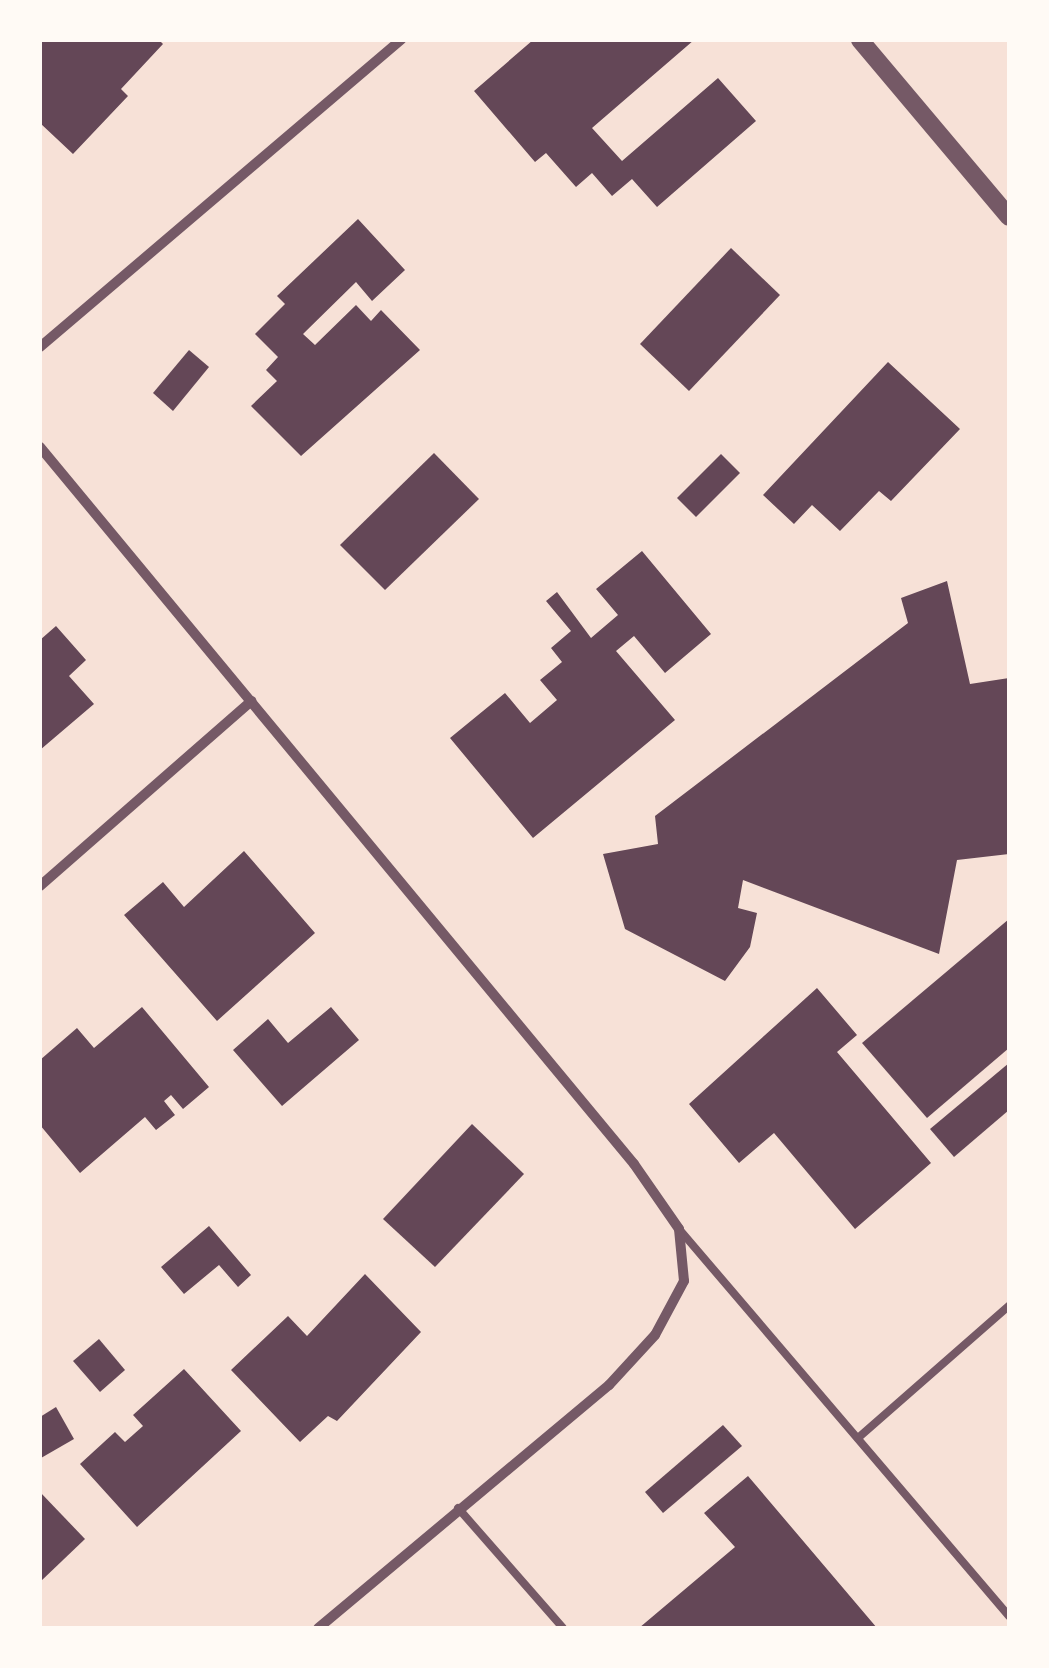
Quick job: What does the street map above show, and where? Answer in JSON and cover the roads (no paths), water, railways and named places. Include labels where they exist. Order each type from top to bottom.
[{"type":"street","points":[[40,348],[401,40]]},
{"type":"street","points":[[860,40],[1009,217]]},
{"type":"street","points":[[40,446],[634,1164],[678,1229],[684,1282],[655,1335],[610,1385],[318,1628]]},
{"type":"street","points":[[40,886],[251,701]]},
{"type":"lane","points":[[678,1229],[1009,1616]]},
{"type":"lane","points":[[858,1438],[1009,1306]]},
{"type":"lane","points":[[458,1508],[562,1628]]}]
